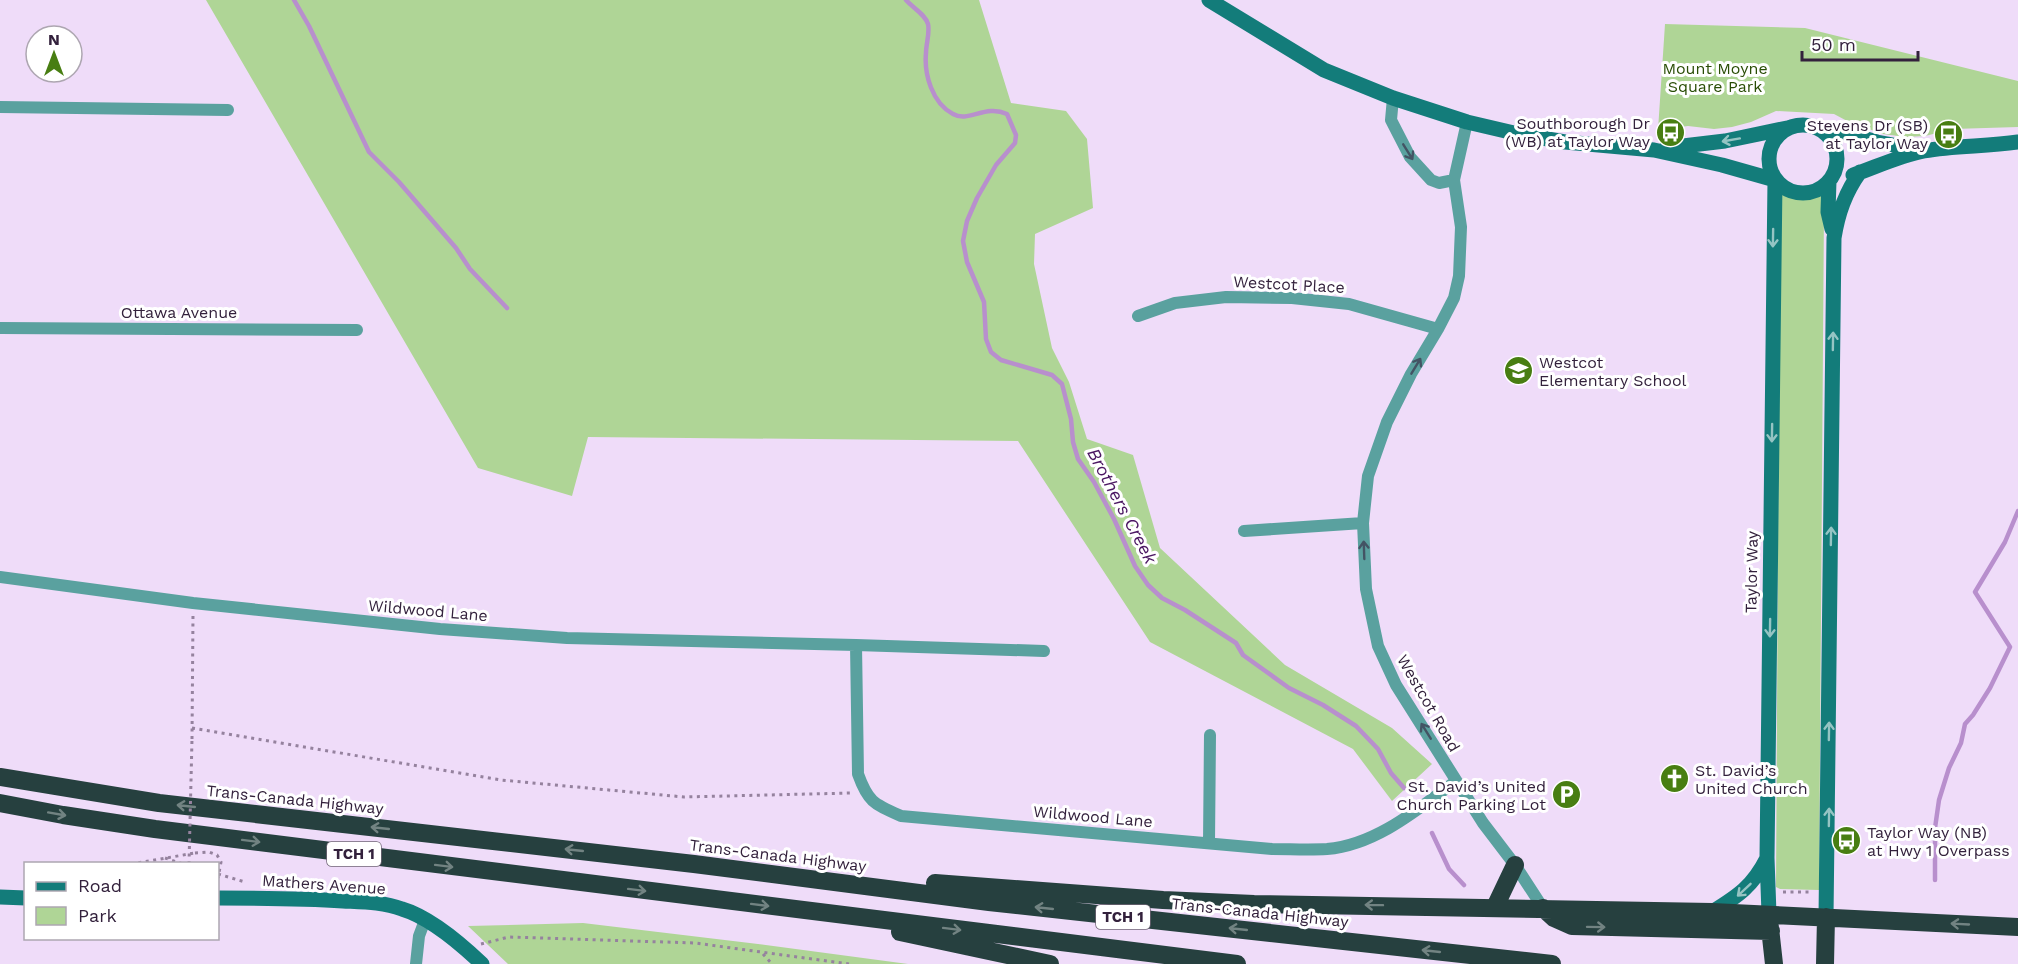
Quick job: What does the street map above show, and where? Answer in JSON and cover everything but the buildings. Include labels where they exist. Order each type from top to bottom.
[{"type":"highway","name":"Trans-Canada Highway","points":[[0,777],[159,803],[694,864],[989,902],[1552,964]]},
{"type":"highway","name":"TCH 1","points":[[0,803],[155,829],[1237,964]]},
{"type":"highway","points":[[694,864],[1163,900],[1254,904],[1712,912],[1770,923]]},
{"type":"highway","points":[[1495,907],[1515,865]]},
{"type":"highway","points":[[1543,908],[1554,918],[1572,926],[1770,923],[1826,917],[2018,927]]},
{"type":"highway","points":[[811,911],[1050,964]]},
{"type":"highway","points":[[1826,917],[1826,964]]},
{"type":"highway","name":"Taylor Way","points":[[1770,923],[1774,964]]},
{"type":"street","points":[[1209,0],[1324,70],[1393,98],[1467,122],[1514,133],[1565,142],[1654,150],[1722,165],[1775,180],[1792,192],[1815,191],[1829,181],[1926,150],[1997,146],[2018,142]]},
{"type":"street","points":[[1393,98],[1391,120],[1410,157],[1431,180],[1439,183],[1454,180]]},
{"type":"street","points":[[0,107],[228,110]]},
{"type":"street","name":"Westcot Road","points":[[1467,122],[1454,180],[1461,227],[1459,276],[1454,297],[1387,422],[1368,476],[1363,523],[1366,589],[1378,646],[1396,685],[1483,824],[1515,865],[1543,908]]},
{"type":"street","points":[[1654,150],[1725,141],[1798,125],[1810,125],[1820,129],[1835,145],[1837,156],[1836,167],[1829,181],[1828,212],[1834,238]]},
{"type":"street","points":[[1775,180],[1769,166],[1768,155],[1779,134],[1788,128]]},
{"type":"street","points":[[1820,129],[1835,130],[1877,142],[1926,150]]},
{"type":"street","points":[[1826,917],[1834,238],[1838,214],[1847,192],[1860,172]]},
{"type":"street","name":"Taylor Way","points":[[1770,923],[1767,858],[1775,180]]},
{"type":"street","name":"Westcot Place","points":[[1138,316],[1175,303],[1227,297],[1292,298],[1349,304],[1438,329]]},
{"type":"street","name":"Ottawa Avenue","points":[[0,328],[357,330]]},
{"type":"street","points":[[1244,531],[1363,523]]},
{"type":"street","name":"Wildwood Lane","points":[[0,577],[193,603],[440,629],[567,638],[1044,651]]},
{"type":"street","points":[[856,645],[858,774],[865,793]]},
{"type":"street","points":[[1209,843],[1210,735]]},
{"type":"street","name":"Wildwood Lane","points":[[865,793],[879,806],[901,816],[1272,849],[1329,849],[1366,839],[1402,820],[1456,781]]},
{"type":"street","points":[[1712,912],[1748,888],[1759,874],[1767,858]]},
{"type":"street","points":[[0,897],[24,897]]},
{"type":"street","name":"Mathers Avenue","points":[[219,898],[297,898],[381,904],[404,909],[425,920],[465,948],[482,964]]},
{"type":"street","points":[[416,964],[419,936],[425,920]]},
{"type":"path","points":[[189,862],[193,603]]},
{"type":"path","points":[[192,728],[501,780],[673,796],[865,793]]},
{"type":"path","points":[[140,862],[209,852],[217,855],[221,862],[219,873]]},
{"type":"path","points":[[163,857],[177,862]]},
{"type":"path","points":[[1777,892],[1820,892]]},
{"type":"path","points":[[465,948],[509,937],[695,943],[849,964]]},
{"type":"path","points":[[762,952],[772,964]]},
{"type":"green space","points":[[206,0],[979,0],[1011,103],[1066,111],[1087,139],[1093,208],[1035,234],[1034,264],[1052,348],[1069,382],[1087,439],[1133,455],[1160,548],[1285,665],[1392,728],[1432,764],[1392,801],[1353,749],[1150,642],[1018,441],[588,437],[572,496],[478,468]]},
{"type":"green space","name":"Mount Moyne Square Park","points":[[1665,24],[1805,28],[2018,81],[2018,127],[1953,129],[1925,136],[1906,137],[1883,134],[1834,114],[1776,111],[1732,127],[1714,129],[1688,126],[1658,130]]},
{"type":"green space","points":[[1780,194],[1803,198],[1823,195],[1824,208],[1819,890],[1776,887]]},
{"type":"green space","points":[[583,923],[908,964],[508,964],[468,926]]},
{"type":"waterway","points":[[294,0],[309,26],[369,152],[399,182],[456,248],[470,269],[507,308]]},
{"type":"waterway","name":"Brothers Creek","points":[[906,0],[922,14],[928,24],[926,70],[931,87],[940,103],[959,116],[992,111],[1007,114],[1016,135],[1015,143],[996,165],[977,198],[967,221],[963,241],[967,262],[984,302],[986,339],[991,352],[1001,360],[1052,375],[1062,384],[1078,459],[1094,482],[1135,566],[1148,585],[1162,598],[1236,643],[1243,655],[1289,688],[1323,705],[1356,726],[1378,749],[1391,773],[1404,788]]},
{"type":"waterway","points":[[1935,880],[1935,828],[1939,800],[1949,768],[1961,743],[1965,724],[1990,688],[2010,647],[1975,592],[2005,542],[2018,511]]},
{"type":"waterway","name":"Brothers Creek","points":[[1432,833],[1449,869],[1464,885]]},
{"type":"place","name":"Southborough Dr (WB) at Taylor Way","points":[[1671,132]]},
{"type":"place","name":"Stevens Dr (SB) at Taylor Way","points":[[1949,134]]},
{"type":"place","name":"Westcot Elementary School","points":[[1518,371]]},
{"type":"place","name":"St. David’s United Church","points":[[1674,779]]},
{"type":"place","name":"St. David’s United Church Parking Lot","points":[[1567,795]]},
{"type":"place","name":"Taylor Way (NB) at Hwy 1 Overpass","points":[[1846,841]]}]
